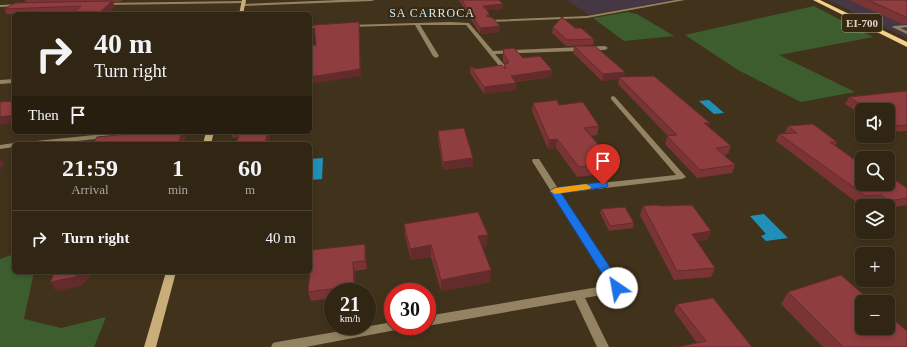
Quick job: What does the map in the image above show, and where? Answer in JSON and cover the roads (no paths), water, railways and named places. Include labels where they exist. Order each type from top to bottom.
[{"type":"main road","name":"EI-700","points":[[816,0],[907,45]]},
{"type":"street","points":[[96,4],[372,0]]},
{"type":"street","points":[[488,21],[587,17],[683,0]]},
{"type":"street","points":[[242,12],[244,2]]},
{"type":"street","points":[[0,6],[26,5]]},
{"type":"street","points":[[417,24],[436,56]]},
{"type":"street","points":[[341,26],[467,24],[504,68],[490,70]]},
{"type":"street","points":[[312,27],[333,26]]},
{"type":"street","points":[[907,26],[894,27],[907,34]]},
{"type":"street","points":[[491,53],[605,48]]},
{"type":"street","points":[[0,82],[12,81]]},
{"type":"street","points":[[554,191],[682,177],[613,98]]},
{"type":"street","points":[[46,142],[125,134]]},
{"type":"street","points":[[0,147],[12,145]]},
{"type":"street","points":[[436,319],[617,288],[536,161]]},
{"type":"street","points":[[150,347],[170,274]]},
{"type":"street","points":[[578,295],[603,347]]},
{"type":"street","points":[[277,347],[384,328]]},
{"type":"water","points":[[709,100],[724,113],[714,114],[699,101]]},
{"type":"water","points":[[323,158],[322,179],[312,180],[312,159]]},
{"type":"water","points":[[764,214],[788,238],[766,241],[761,236],[766,234],[750,216]]},
{"type":"district","name":"SA CARROCA","points":[[432,13]]}]
